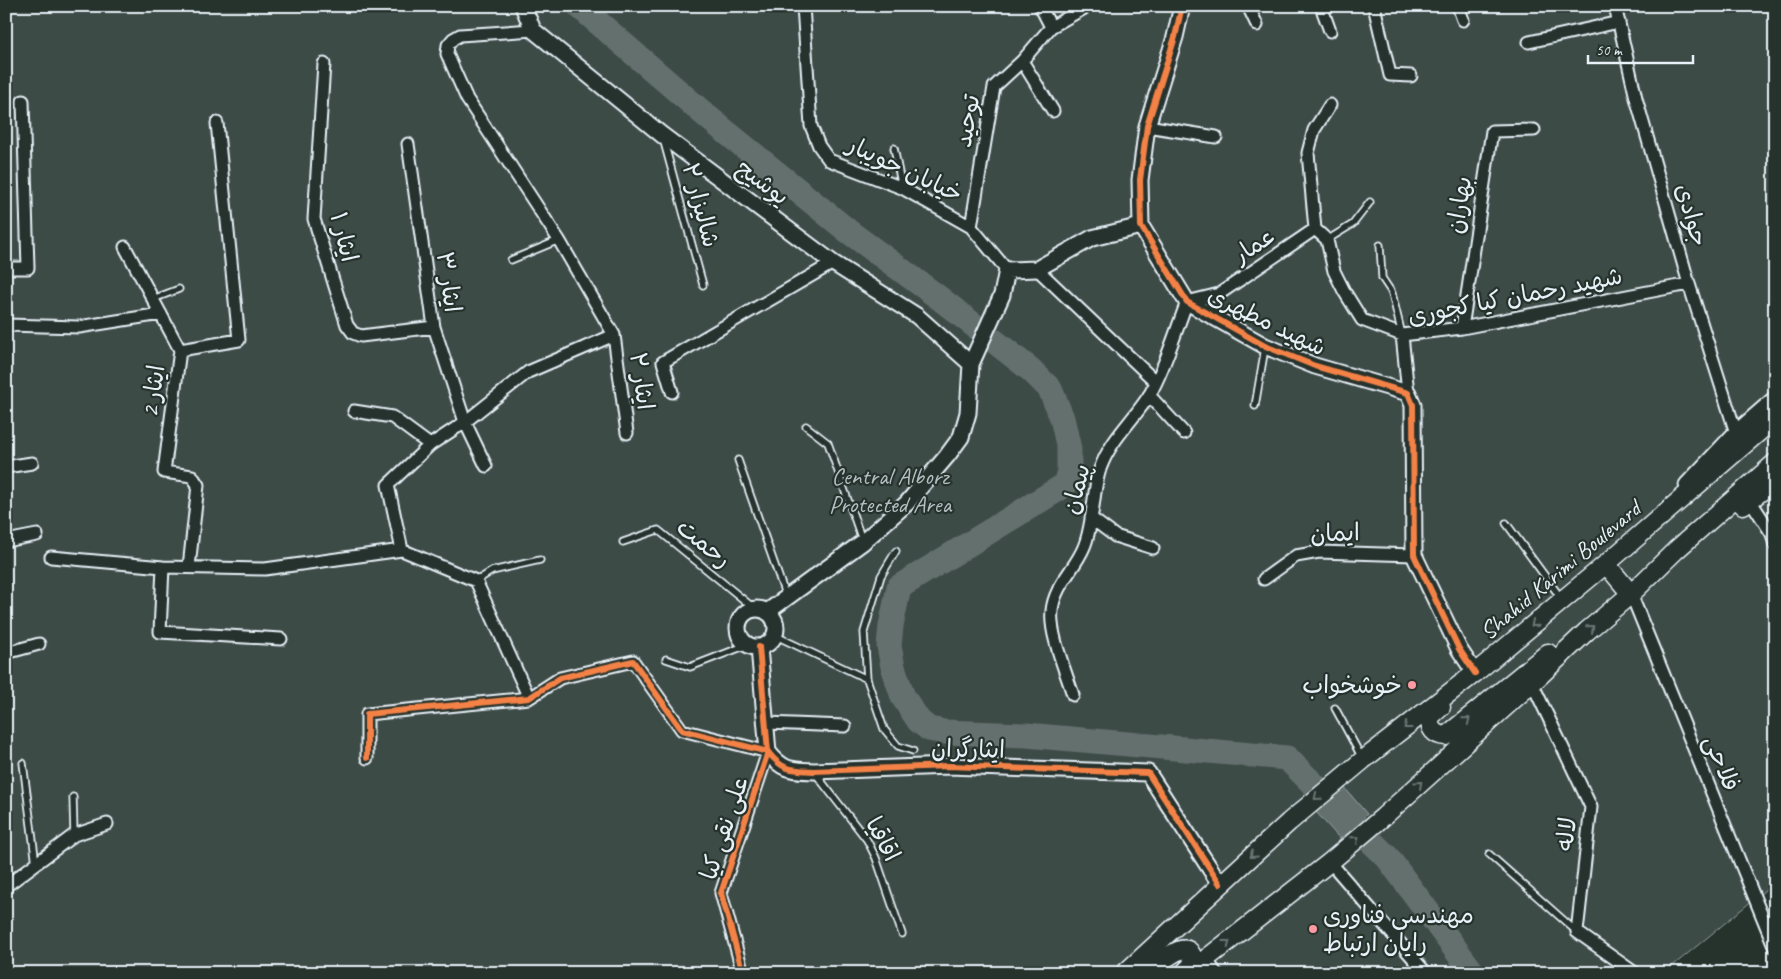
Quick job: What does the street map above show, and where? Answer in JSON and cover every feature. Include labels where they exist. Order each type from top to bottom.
[{"type":"main road","name":"Shahid Karimi Boulevard","points":[[1124,973],[1220,884],[1346,773],[1475,673],[1606,564],[1775,418]]},
{"type":"main road","points":[[1186,973],[1211,966],[1383,817],[1532,683],[1568,648],[1631,594],[1676,550],[1775,463]]},
{"type":"main road","points":[[1676,550],[1775,481]]},
{"type":"main road","points":[[1606,564],[1631,594]]},
{"type":"main road","points":[[1475,673],[1430,717],[1429,724],[1432,731],[1438,735],[1446,736],[1452,732],[1547,654],[1568,648]]},
{"type":"main road","points":[[1148,973],[1173,952],[1186,950],[1193,958],[1193,964],[1186,973]]},
{"type":"street","points":[[402,550],[388,485],[430,445],[465,422],[528,372],[614,335],[560,240],[467,99],[447,54],[448,45],[460,35],[533,30],[523,6]]},
{"type":"street","name":"خیابان جویبار","points":[[803,6],[811,126],[818,146],[830,160],[902,188],[971,227],[1007,270]]},
{"type":"street","points":[[1040,6],[1051,27]]},
{"type":"street","name":"توحید","points":[[971,227],[994,87],[1022,60],[1051,27],[1088,6]]},
{"type":"street","name":"شهید مطهری","points":[[1182,6],[1175,37],[1148,126],[1140,180],[1141,226],[1187,302],[1265,346],[1315,366],[1408,393]]},
{"type":"street","points":[[1248,6],[1257,25]]},
{"type":"street","points":[[1321,6],[1330,31]]},
{"type":"street","points":[[1374,6],[1390,75],[1410,76]]},
{"type":"street","points":[[1458,6],[1463,20]]},
{"type":"street","name":"جوادی","points":[[1615,6],[1636,98],[1689,284],[1736,433]]},
{"type":"street","points":[[1529,42],[1619,22]]},
{"type":"street","name":"یوشیج","points":[[533,30],[662,135],[833,263],[917,316],[972,360]]},
{"type":"street","points":[[1022,60],[1053,111]]},
{"type":"street","name":"ایثار ۱","points":[[324,64],[314,219],[347,325],[353,333],[361,336],[434,327]]},
{"type":"street","points":[[6,268],[28,268],[23,101]]},
{"type":"street","points":[[1330,105],[1314,130],[1308,153],[1315,229],[1327,240],[1334,271],[1362,320],[1402,335]]},
{"type":"street","name":"ایثار 2","points":[[189,567],[198,485],[192,476],[164,472],[180,350],[239,340],[218,123]]},
{"type":"street","points":[[1148,126],[1216,137]]},
{"type":"street","name":"بهاران","points":[[1462,328],[1492,132],[1534,130]]},
{"type":"street","name":"ایثار ۳","points":[[408,144],[434,327],[465,422],[486,466]]},
{"type":"street","points":[[367,758],[367,714],[529,698],[560,678],[633,661],[682,730],[768,752],[766,723],[753,646],[739,636],[738,624],[741,617],[747,612],[761,611],[786,597],[863,542],[907,503],[947,456],[961,436],[968,413],[972,360],[1002,295],[1007,270],[1037,269],[1092,238],[1141,226]]},
{"type":"street","name":"عمار","points":[[1187,302],[1218,294],[1315,229]]},
{"type":"street","points":[[125,247],[180,350]]},
{"type":"street","points":[[672,392],[663,362],[833,263]]},
{"type":"street","points":[[1037,269],[1156,382]]},
{"type":"street","name":"شهید رحمان کیا کجوری","points":[[1408,393],[1402,335],[1462,328],[1689,284]]},
{"type":"street","name":"پیمان","points":[[1073,695],[1051,624],[1052,609],[1058,589],[1084,547],[1100,470],[1116,437],[1149,395],[1156,382],[1187,302]]},
{"type":"street","points":[[6,325],[79,327],[161,314]]},
{"type":"street","name":"ایثار ۲","points":[[614,335],[628,432]]},
{"type":"street","points":[[1408,393],[1413,405],[1414,555],[1459,649],[1475,673]]},
{"type":"street","points":[[1149,395],[1184,433]]},
{"type":"street","points":[[1651,524],[1736,433],[1775,399]]},
{"type":"street","points":[[354,411],[392,416],[430,445]]},
{"type":"street","points":[[6,467],[32,463]]},
{"type":"street","points":[[1750,500],[1772,534],[1775,545]]},
{"type":"street","points":[[1091,518],[1115,536],[1153,548]]},
{"type":"street","points":[[6,541],[37,535]]},
{"type":"street","points":[[51,557],[163,567],[265,569],[402,550],[476,581],[529,698]]},
{"type":"street","name":"ایمان","points":[[1264,579],[1296,556],[1319,552],[1414,555]]},
{"type":"street","points":[[163,567],[160,632],[281,640]]},
{"type":"street","name":"فلاحی","points":[[1631,594],[1775,948]]},
{"type":"street","points":[[753,646],[771,641],[774,635],[775,622],[761,611]]},
{"type":"street","points":[[6,653],[39,644]]},
{"type":"street","name":"لاله","points":[[1532,683],[1591,807],[1577,932]]},
{"type":"street","points":[[766,723],[845,726]]},
{"type":"street","name":"ایثارگران","points":[[768,752],[778,764],[793,770],[814,771],[949,766],[1148,773],[1220,884]]},
{"type":"street","name":"علی نقی کیا","points":[[743,973],[721,893],[768,752]]},
{"type":"street","points":[[6,886],[74,835],[107,824]]},
{"type":"street","points":[[1330,862],[1426,973]]},
{"type":"street","points":[[1577,932],[1635,973]]},
{"type":"lane","name":"شالیزار ۲","points":[[662,135],[703,285]]},
{"type":"lane","points":[[894,148],[902,188]]},
{"type":"lane","points":[[1327,240],[1353,224],[1370,202]]},
{"type":"lane","points":[[511,260],[560,240]]},
{"type":"lane","points":[[1380,246],[1382,278],[1392,293],[1402,335]]},
{"type":"lane","points":[[153,299],[179,289]]},
{"type":"lane","points":[[1255,406],[1265,346]]},
{"type":"lane","points":[[806,426],[828,443],[863,542]]},
{"type":"lane","points":[[738,460],[786,597]]},
{"type":"lane","points":[[1506,523],[1563,600]]},
{"type":"lane","name":"رحمت","points":[[623,542],[658,530],[761,611]]},
{"type":"lane","points":[[896,551],[881,576],[864,632],[867,679],[884,729],[898,746],[913,751]]},
{"type":"lane","points":[[476,581],[492,571],[540,560]]},
{"type":"lane","points":[[774,635],[867,679]]},
{"type":"lane","points":[[666,659],[690,667],[753,646]]},
{"type":"lane","points":[[1335,708],[1363,760]]},
{"type":"lane","points":[[23,763],[36,864]]},
{"type":"lane","name":"اقاقیا","points":[[814,771],[867,840],[876,858],[902,934]]},
{"type":"lane","points":[[73,797],[74,835]]},
{"type":"lane","points":[[1489,854],[1577,932]]},
{"type":"green space","name":"Central Alborz Protected Area","points":[[6,6],[1775,6],[1775,882],[1664,973],[6,973]]},
{"type":"shaded area","points":[[1344,787],[1367,814],[1340,839],[1316,812]]},
{"type":"waterway","points":[[579,6],[710,119],[848,231],[938,297],[1031,370],[1050,389],[1062,418],[1069,449],[1069,471],[1065,485],[899,587],[889,646],[893,667],[903,697],[919,721],[929,729],[944,732],[1026,735],[1287,758],[1388,858],[1473,973]]},
{"type":"cycle path","points":[[1182,6],[1175,37],[1147,126],[1140,180],[1141,226],[1187,302],[1265,346],[1315,366],[1408,393],[1413,405],[1414,555],[1459,649],[1475,673]]},
{"type":"cycle path","points":[[759,647],[768,752],[783,766],[793,770],[814,771],[949,766],[1148,773],[1220,884]]},
{"type":"cycle path","points":[[367,758],[367,714],[529,698],[560,678],[633,661],[682,730],[768,752],[721,893],[743,973]]},
{"type":"place","name":"خوشخواب","points":[[1412,685]]},
{"type":"place","name":"مهندسی فناوری رایان ارتباط","points":[[1313,929]]}]
